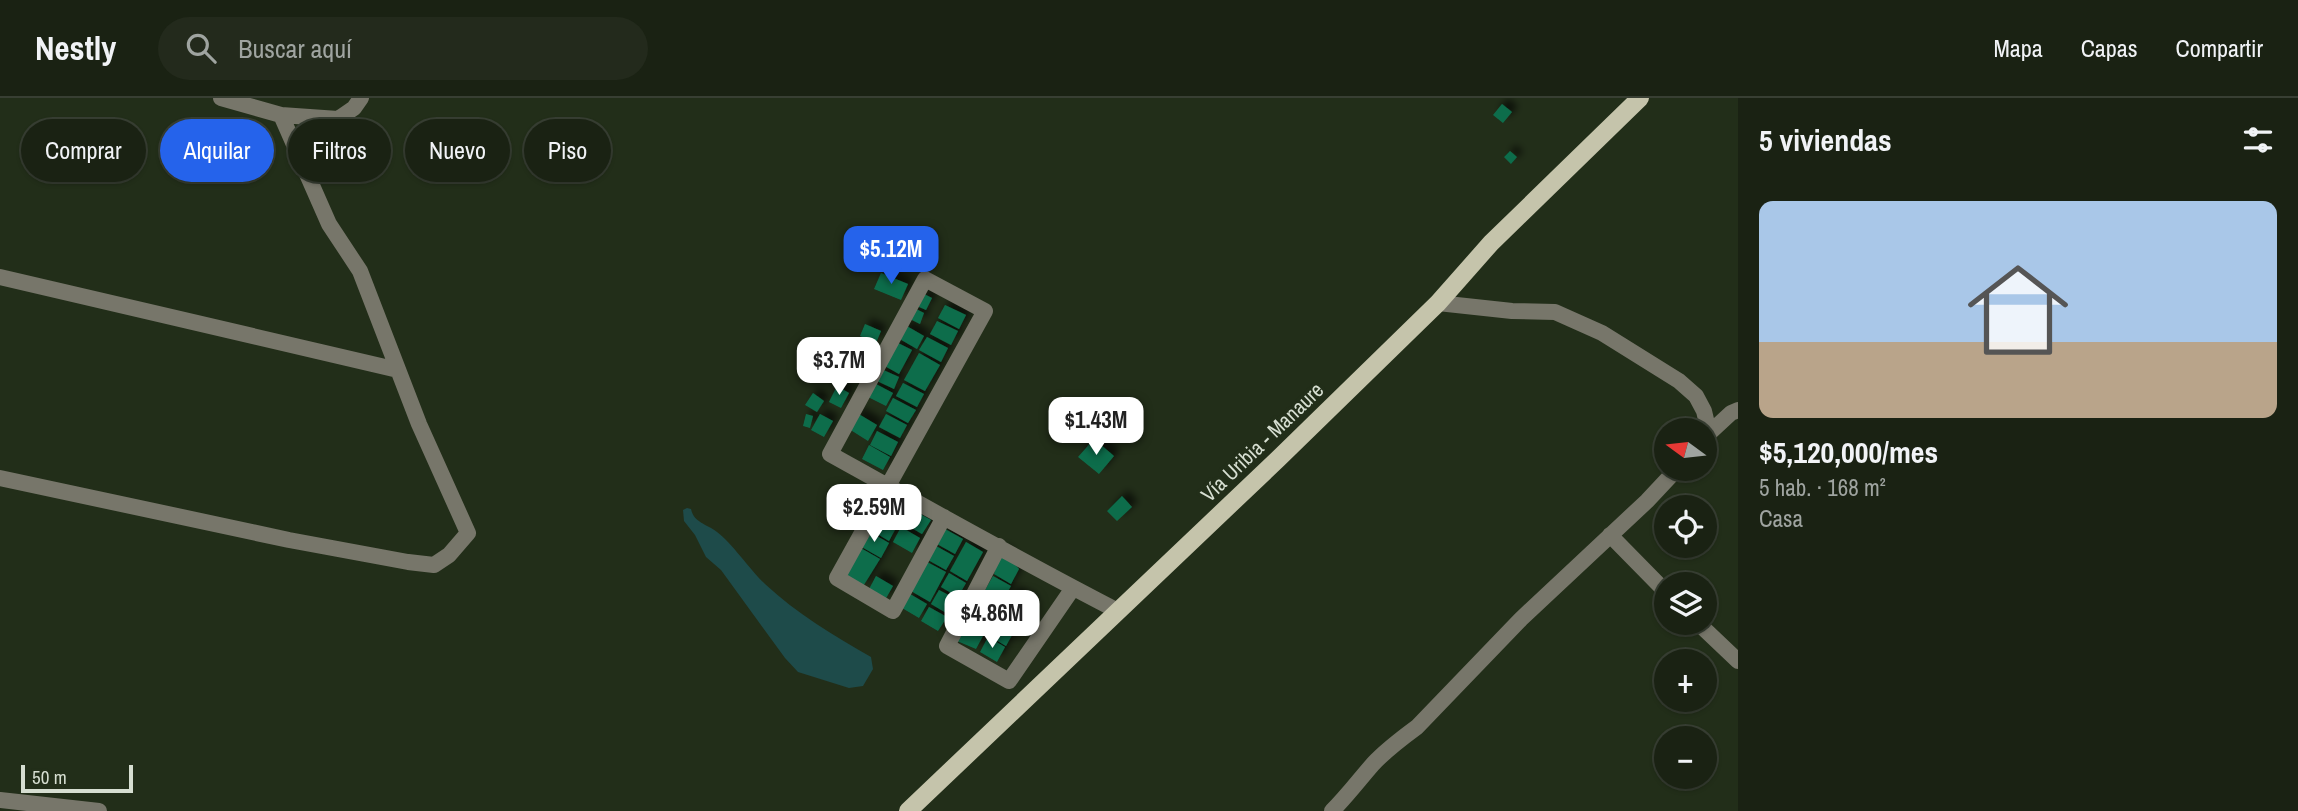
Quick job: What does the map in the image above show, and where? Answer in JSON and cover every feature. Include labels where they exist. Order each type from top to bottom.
[{"type":"main road","name":"Vía Uribia - Manaure","points":[[908,811],[1438,303],[1491,243],[1640,98]]},
{"type":"street","points":[[221,98],[281,115],[338,119],[354,108],[361,98]]},
{"type":"street","points":[[0,478],[289,541],[408,562],[434,565],[449,555],[468,533],[419,424],[360,271],[329,224],[281,115]]},
{"type":"street","points":[[0,277],[398,370]]},
{"type":"street","points":[[944,517],[894,611],[837,578],[888,486],[985,311],[925,279],[830,454],[888,486],[944,517],[999,546],[1073,588],[1118,611]]},
{"type":"street","points":[[1438,303],[1512,311],[1555,312],[1602,333],[1679,381],[1696,396],[1705,418]]},
{"type":"street","points":[[1717,426],[1738,410]]},
{"type":"street","points":[[1332,811],[1350,794],[1374,762],[1417,727],[1521,619],[1666,481]]},
{"type":"street","points":[[1610,536],[1654,580]]},
{"type":"street","points":[[999,546],[947,646],[1009,681],[1073,588]]},
{"type":"street","points":[[1710,635],[1738,662]]},
{"type":"street","points":[[0,800],[99,811]]},
{"type":"water","points":[[691,509],[698,520],[723,537],[759,578],[789,605],[871,657],[873,669],[863,686],[849,688],[798,672],[721,570],[706,557],[684,521],[683,510]]},
{"type":"building","points":[[1502,104],[1512,112],[1503,123],[1493,115]]},
{"type":"building","points":[[1510,151],[1517,157],[1511,164],[1504,157]]},
{"type":"building","points":[[881,273],[908,284],[901,300],[874,289]]},
{"type":"building","points":[[922,293],[932,298],[926,310],[917,306]]},
{"type":"building","points":[[945,305],[966,315],[959,329],[938,318]]},
{"type":"building","points":[[914,308],[924,313],[920,324],[908,318]]},
{"type":"building","points":[[937,321],[958,331],[951,345],[930,334]]},
{"type":"building","points":[[865,324],[881,331],[876,343],[860,336]]},
{"type":"building","points":[[905,325],[924,336],[917,349],[898,338]]},
{"type":"building","points":[[927,337],[948,348],[941,362],[919,350]]},
{"type":"building","points":[[896,342],[912,350],[899,374],[883,365]]},
{"type":"building","points":[[852,353],[867,359],[861,374],[846,368]]},
{"type":"building","points":[[919,353],[940,365],[925,391],[904,380]]},
{"type":"building","points":[[881,369],[899,377],[894,389],[875,380]]},
{"type":"building","points":[[874,383],[893,393],[886,406],[866,396]]},
{"type":"building","points":[[903,383],[924,394],[917,407],[896,396]]},
{"type":"building","points":[[837,386],[849,393],[841,408],[829,402]]},
{"type":"building","points":[[813,393],[824,401],[817,412],[805,405]]},
{"type":"building","points":[[893,398],[916,410],[908,423],[886,411]]},
{"type":"building","points":[[857,413],[877,425],[868,441],[849,429]]},
{"type":"building","points":[[806,414],[813,416],[810,428],[803,426]]},
{"type":"building","points":[[820,414],[833,421],[824,437],[811,430]]},
{"type":"building","points":[[886,414],[907,425],[900,438],[879,427]]},
{"type":"building","points":[[877,431],[898,442],[891,456],[870,445]]},
{"type":"building","points":[[1094,439],[1114,456],[1099,474],[1078,457]]},
{"type":"building","points":[[869,445],[890,457],[883,470],[862,459]]},
{"type":"building","points":[[1122,496],[1132,507],[1117,521],[1107,511]]},
{"type":"building","points":[[887,497],[908,509],[900,523],[879,512]]},
{"type":"building","points":[[911,509],[931,520],[922,534],[903,523]]},
{"type":"building","points":[[878,515],[897,526],[889,541],[869,529]]},
{"type":"building","points":[[901,527],[920,538],[912,553],[893,542]]},
{"type":"building","points":[[945,529],[963,539],[955,554],[937,544]]},
{"type":"building","points":[[868,531],[889,543],[881,558],[860,546]]},
{"type":"building","points":[[966,542],[983,552],[967,581],[950,571]]},
{"type":"building","points":[[936,546],[954,556],[946,570],[928,560]]},
{"type":"building","points":[[859,547],[880,559],[862,588],[843,577]]},
{"type":"building","points":[[1001,549],[1019,569],[1011,584],[994,574]]},
{"type":"building","points":[[927,562],[946,572],[930,602],[911,591]]},
{"type":"building","points":[[949,573],[966,583],[958,597],[941,587]]},
{"type":"building","points":[[876,576],[893,586],[885,600],[868,591]]},
{"type":"building","points":[[993,576],[1011,586],[1003,600],[985,590]]},
{"type":"building","points":[[939,590],[956,599],[948,614],[931,604]]},
{"type":"building","points":[[984,592],[1002,602],[993,616],[976,607]]},
{"type":"building","points":[[1013,592],[1030,602],[1006,646],[989,636]]},
{"type":"building","points":[[910,594],[927,604],[919,618],[902,608]]},
{"type":"building","points":[[929,607],[947,617],[938,631],[921,621]]},
{"type":"building","points":[[975,608],[993,618],[985,632],[967,622]]},
{"type":"building","points":[[966,624],[984,634],[976,649],[957,641]]},
{"type":"building","points":[[988,637],[1005,647],[997,662],[980,652]]}]
